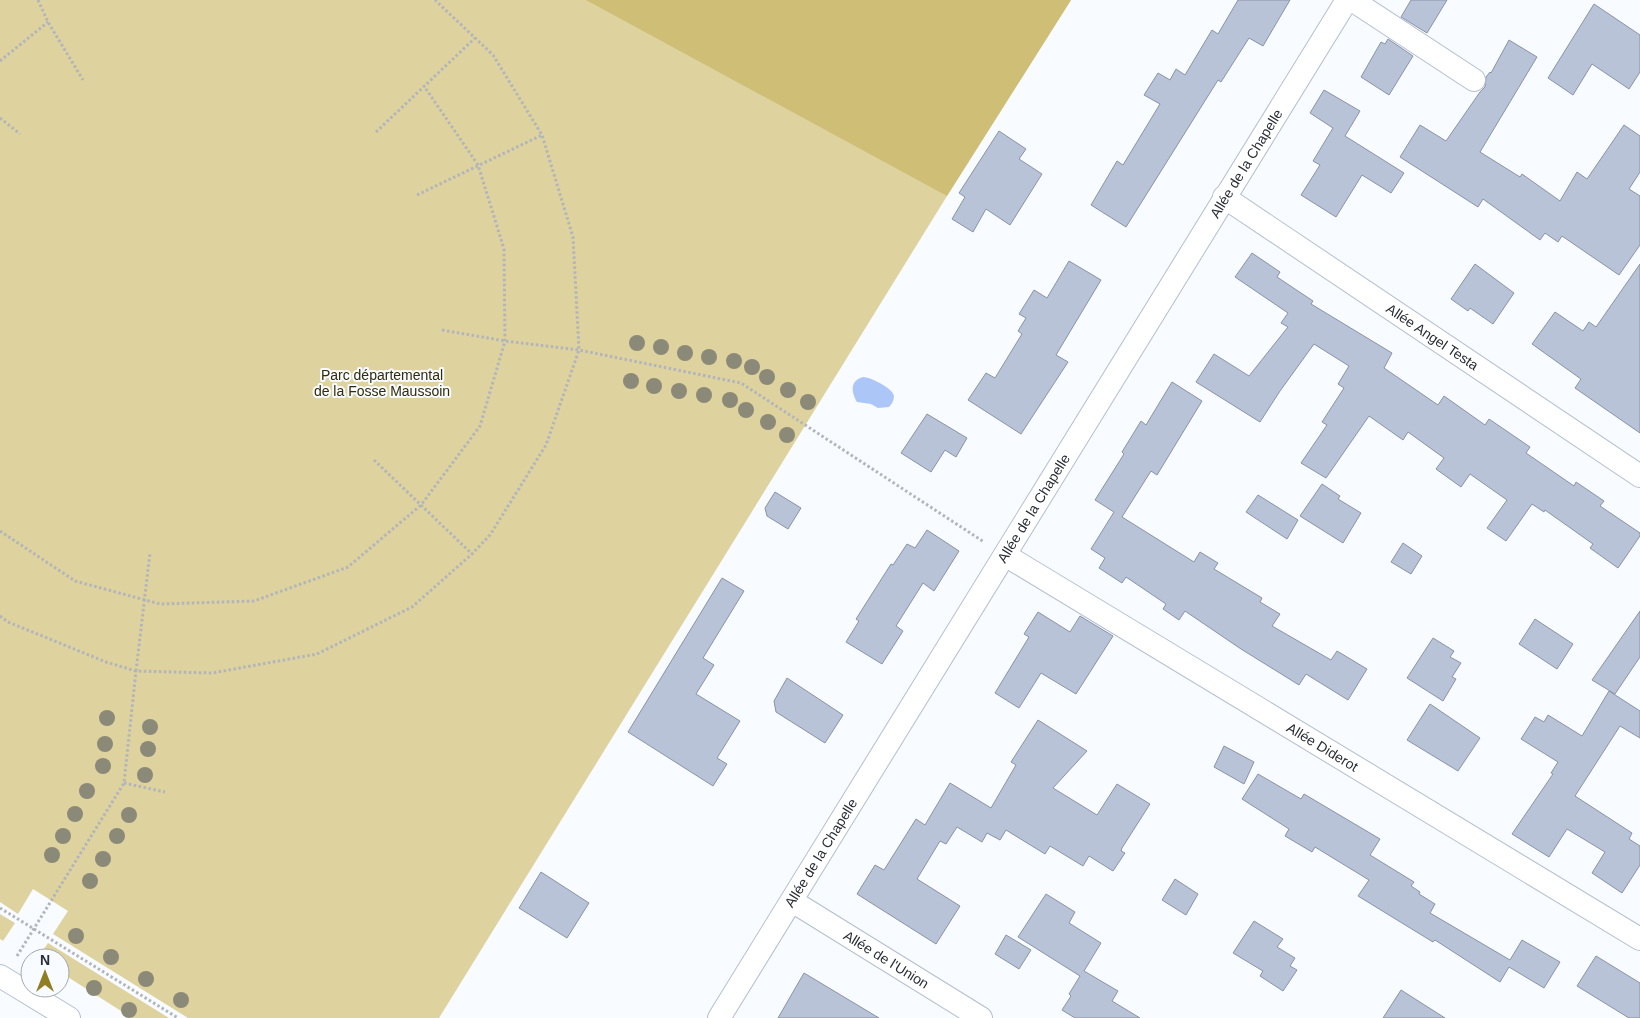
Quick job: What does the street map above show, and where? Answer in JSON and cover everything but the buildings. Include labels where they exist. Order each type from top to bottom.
[{"type":"street","name":"Allée de la Chapelle","points":[[719,1018],[1347,0]]},
{"type":"street","points":[[1352,0],[1474,80]]},
{"type":"street","name":"Allée Angel Testa","points":[[1224,197],[1640,476]]},
{"type":"street","name":"Allée Diderot","points":[[1005,555],[1640,940]]},
{"type":"street","name":"Allée de l'Union","points":[[792,901],[981,1018]]},
{"type":"street","points":[[2,977],[69,1018]]},
{"type":"path","points":[[38,0],[48,22],[83,80]]},
{"type":"path","points":[[0,616],[8,622],[106,662],[136,671],[212,672],[316,654],[412,606],[472,554],[490,535],[546,445],[579,350],[573,237],[542,135],[493,55],[435,0]]},
{"type":"path","points":[[0,60],[48,22]]},
{"type":"path","points":[[376,132],[475,38]]},
{"type":"path","points":[[0,531],[74,581],[160,604],[254,601],[348,567],[421,505],[480,426],[505,341],[504,249],[478,165],[424,86]]},
{"type":"path","points":[[0,118],[20,134]]},
{"type":"path","points":[[417,195],[542,135]]},
{"type":"path","points":[[442,330],[505,341],[579,350],[740,383],[1005,555]]},
{"type":"path","points":[[374,460],[472,554]]},
{"type":"path","points":[[2,977],[34,929],[124,783],[150,553]]},
{"type":"path","points":[[124,783],[165,792]]},
{"type":"path","points":[[0,908],[178,1018]]},
{"type":"green space","name":"Parc départemental de la Fosse Maussoin","points":[[0,0],[1071,0],[947,196],[439,1018],[188,1018],[53,934],[68,911],[33,889],[18,914],[0,902]]},
{"type":"green space","points":[[0,914],[15,923],[3,941],[0,939]]},
{"type":"green space","points":[[48,943],[56,948],[45,948]]},
{"type":"green space","points":[[70,957],[169,1018],[132,1018],[70,978]]},
{"type":"shaded area","points":[[586,0],[1071,0],[947,196]]},
{"type":"water","points":[[863,377],[881,384],[893,393],[894,399],[889,407],[878,408],[871,404],[857,402],[853,387],[856,381]]}]
